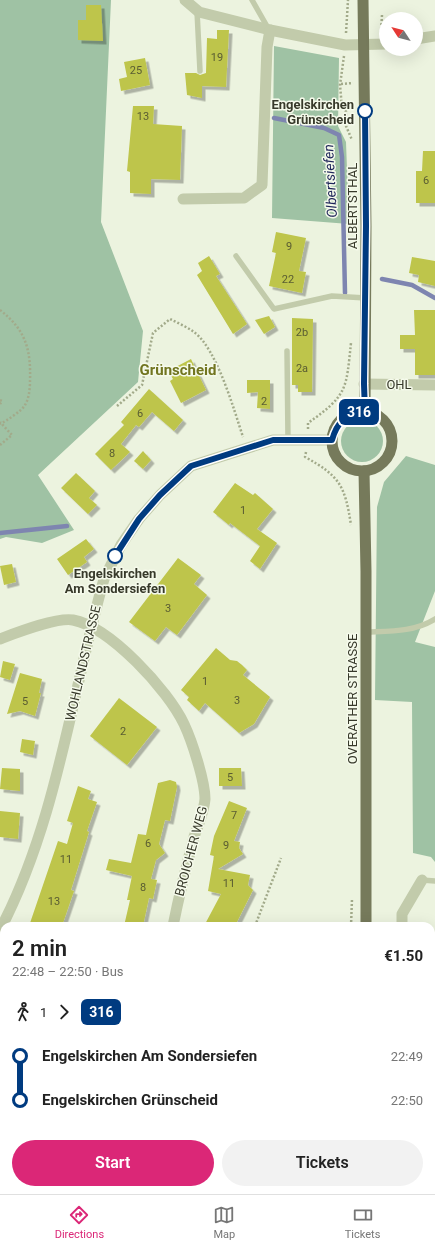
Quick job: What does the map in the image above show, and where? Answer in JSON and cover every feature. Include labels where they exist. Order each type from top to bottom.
[{"type":"main road","name":"ALBERTSTHAL","points":[[363,0],[366,298],[364,384],[365,412]]},
{"type":"main road","points":[[365,412],[374,414],[384,422],[391,433],[392,442],[387,458],[381,465],[364,471],[356,471],[341,463],[336,456],[332,440],[336,428],[343,419],[353,413],[365,412]]},
{"type":"main road","name":"OVERATHER STRASSE","points":[[364,471],[366,632],[366,922]]},
{"type":"street","points":[[185,0],[197,10],[270,30],[345,45],[379,44]]},
{"type":"street","points":[[184,200],[244,198],[262,185],[266,47],[270,30]]},
{"type":"street","points":[[423,38],[435,36]]},
{"type":"street","name":"OHL","points":[[364,384],[435,385]]},
{"type":"street","name":"WOHLANDSTRASSE","points":[[4,922],[12,907],[41,833],[57,774],[91,625],[104,579],[121,545],[139,519],[160,495],[191,466],[273,440],[332,440]]},
{"type":"street","points":[[0,638],[34,626],[72,620],[91,625]]},
{"type":"street","name":"BROICHER WEG","points":[[91,625],[130,655],[166,696],[184,723],[197,758],[205,800],[182,885],[174,922]]},
{"type":"street","points":[[402,922],[402,914],[422,880]]},
{"type":"lane","points":[[252,0],[270,30]]},
{"type":"lane","points":[[197,10],[200,71]]},
{"type":"lane","points":[[236,256],[274,309],[332,296],[366,298]]},
{"type":"lane","points":[[287,351],[288,440]]},
{"type":"lane","points":[[366,632],[410,630],[424,626],[435,619]]},
{"type":"lane","points":[[422,880],[435,881]]},
{"type":"path","points":[[348,0],[345,45],[341,74],[342,108],[346,111],[346,126],[353,142]]},
{"type":"path","points":[[0,310],[10,318],[22,333],[30,359],[30,388],[25,405],[0,423],[12,435],[0,445]]},
{"type":"path","points":[[117,406],[142,385],[153,333],[170,319],[194,332],[204,342],[227,386],[247,448]]},
{"type":"path","points":[[352,340],[346,384],[336,401],[308,423],[305,457],[336,477],[345,492],[352,532]]},
{"type":"path","points":[[0,400],[2,401],[0,404]]},
{"type":"path","points":[[257,922],[281,858]]},
{"type":"path","points":[[351,922],[352,896]]},
{"type":"green space","points":[[0,0],[111,0],[101,222],[143,331],[138,382],[38,475],[74,530],[42,543],[6,537],[0,539]]},
{"type":"green space","points":[[274,46],[339,58],[338,126],[346,142],[349,224],[272,218]]},
{"type":"green space","points":[[362,420],[377,426],[383,441],[377,456],[362,462],[347,456],[341,441],[347,426]]},
{"type":"green space","points":[[406,456],[435,465],[435,591],[415,642],[435,647],[435,862],[431,857],[413,853],[412,702],[375,700],[377,507],[384,482]]},
{"type":"building","points":[[86,5],[101,5],[103,41],[78,40],[78,20],[86,20]]},
{"type":"building","points":[[217,30],[229,30],[226,87],[202,86],[202,98],[187,95],[185,73],[196,73],[200,75],[206,73],[207,38],[217,39]]},
{"type":"building","points":[[145,58],[150,85],[121,91],[119,79],[127,77],[124,62]]},
{"type":"building","points":[[133,106],[154,106],[153,124],[182,126],[180,180],[151,179],[151,194],[130,193],[130,172],[127,171]]},
{"type":"building","points":[[423,151],[435,151],[435,203],[416,203],[416,171],[422,171]]},
{"type":"building","points":[[276,232],[306,238],[299,271],[306,272],[302,293],[269,286],[276,253],[272,252]]},
{"type":"building","points":[[209,256],[220,274],[216,276],[247,324],[233,334],[197,275],[202,271],[198,263]]},
{"type":"building","points":[[412,257],[435,261],[435,286],[418,282],[419,275],[409,273]]},
{"type":"building","points":[[414,310],[435,310],[435,375],[415,375],[415,349],[400,349],[400,335],[415,335]]},
{"type":"building","points":[[269,316],[275,327],[264,334],[255,320]]},
{"type":"building","points":[[292,318],[313,319],[312,392],[298,392],[298,385],[292,385]]},
{"type":"building","points":[[191,359],[206,390],[181,403],[170,381],[173,379],[168,371]]},
{"type":"building","points":[[247,380],[270,380],[270,409],[257,408],[258,392],[247,393]]},
{"type":"building","points":[[149,389],[183,420],[174,431],[152,412],[139,427],[136,425],[121,444],[130,452],[111,470],[95,454],[124,425],[121,422]]},
{"type":"building","points":[[143,451],[151,460],[143,469],[134,461]]},
{"type":"building","points":[[76,473],[95,491],[89,498],[97,505],[88,514],[61,488]]},
{"type":"building","points":[[235,483],[253,495],[255,493],[273,509],[257,529],[277,543],[260,569],[250,561],[260,546],[213,512]]},
{"type":"building","points":[[86,539],[94,549],[84,557],[87,562],[68,575],[57,559]]},
{"type":"building","points":[[178,558],[201,575],[194,584],[207,595],[177,635],[166,627],[155,641],[129,622]]},
{"type":"building","points":[[12,564],[16,582],[4,585],[0,566]]},
{"type":"building","points":[[216,648],[230,660],[237,661],[242,665],[247,670],[243,675],[270,697],[254,724],[239,733],[205,703],[199,711],[187,700],[189,697],[181,690]]},
{"type":"building","points":[[3,661],[15,664],[10,680],[0,677]]},
{"type":"building","points":[[20,673],[42,679],[39,693],[41,693],[35,716],[20,711],[7,714]]},
{"type":"building","points":[[119,698],[157,727],[127,765],[90,736]]},
{"type":"building","points":[[22,739],[35,741],[33,755],[20,752]]},
{"type":"building","points":[[2,768],[20,769],[20,791],[0,789]]},
{"type":"building","points":[[219,768],[241,768],[242,786],[219,786]]},
{"type":"building","points":[[170,780],[176,782],[177,787],[170,821],[165,820],[159,844],[165,853],[156,860],[151,879],[157,880],[153,899],[149,898],[144,922],[125,922],[130,900],[127,900],[132,876],[106,870],[109,859],[131,863],[138,834],[146,835],[158,783]]},
{"type":"building","points":[[78,786],[91,791],[88,799],[97,802],[87,831],[89,832],[71,890],[74,891],[63,922],[30,922],[58,841],[67,844],[73,823],[67,821]]},
{"type":"building","points":[[229,801],[247,808],[234,841],[240,842],[239,848],[243,854],[218,869],[250,875],[248,885],[253,890],[237,922],[206,922],[221,894],[208,891],[214,856],[210,855],[214,836]]},
{"type":"building","points":[[0,811],[20,813],[18,839],[0,837]]},
{"type":"waterway","name":"Olbertsiefen","points":[[274,118],[324,128],[339,135],[342,157],[345,293]]},
{"type":"waterway","name":"Olbertsiefen","points":[[382,279],[412,285],[435,298]]},
{"type":"waterway","points":[[0,533],[67,526]]},
{"type":"bus line","name":"316","points":[[115,556],[139,519],[160,495],[191,466],[273,440],[332,440],[336,428],[343,419],[353,413],[365,412],[365,111]]},
{"type":"place","name":"Engelskirchen Grünscheid","points":[[365,111]]},
{"type":"place","name":"Engelskirchen Am Sondersiefen","points":[[115,556]]},
{"type":"district","name":"Grünscheid","points":[[178,370]]}]
